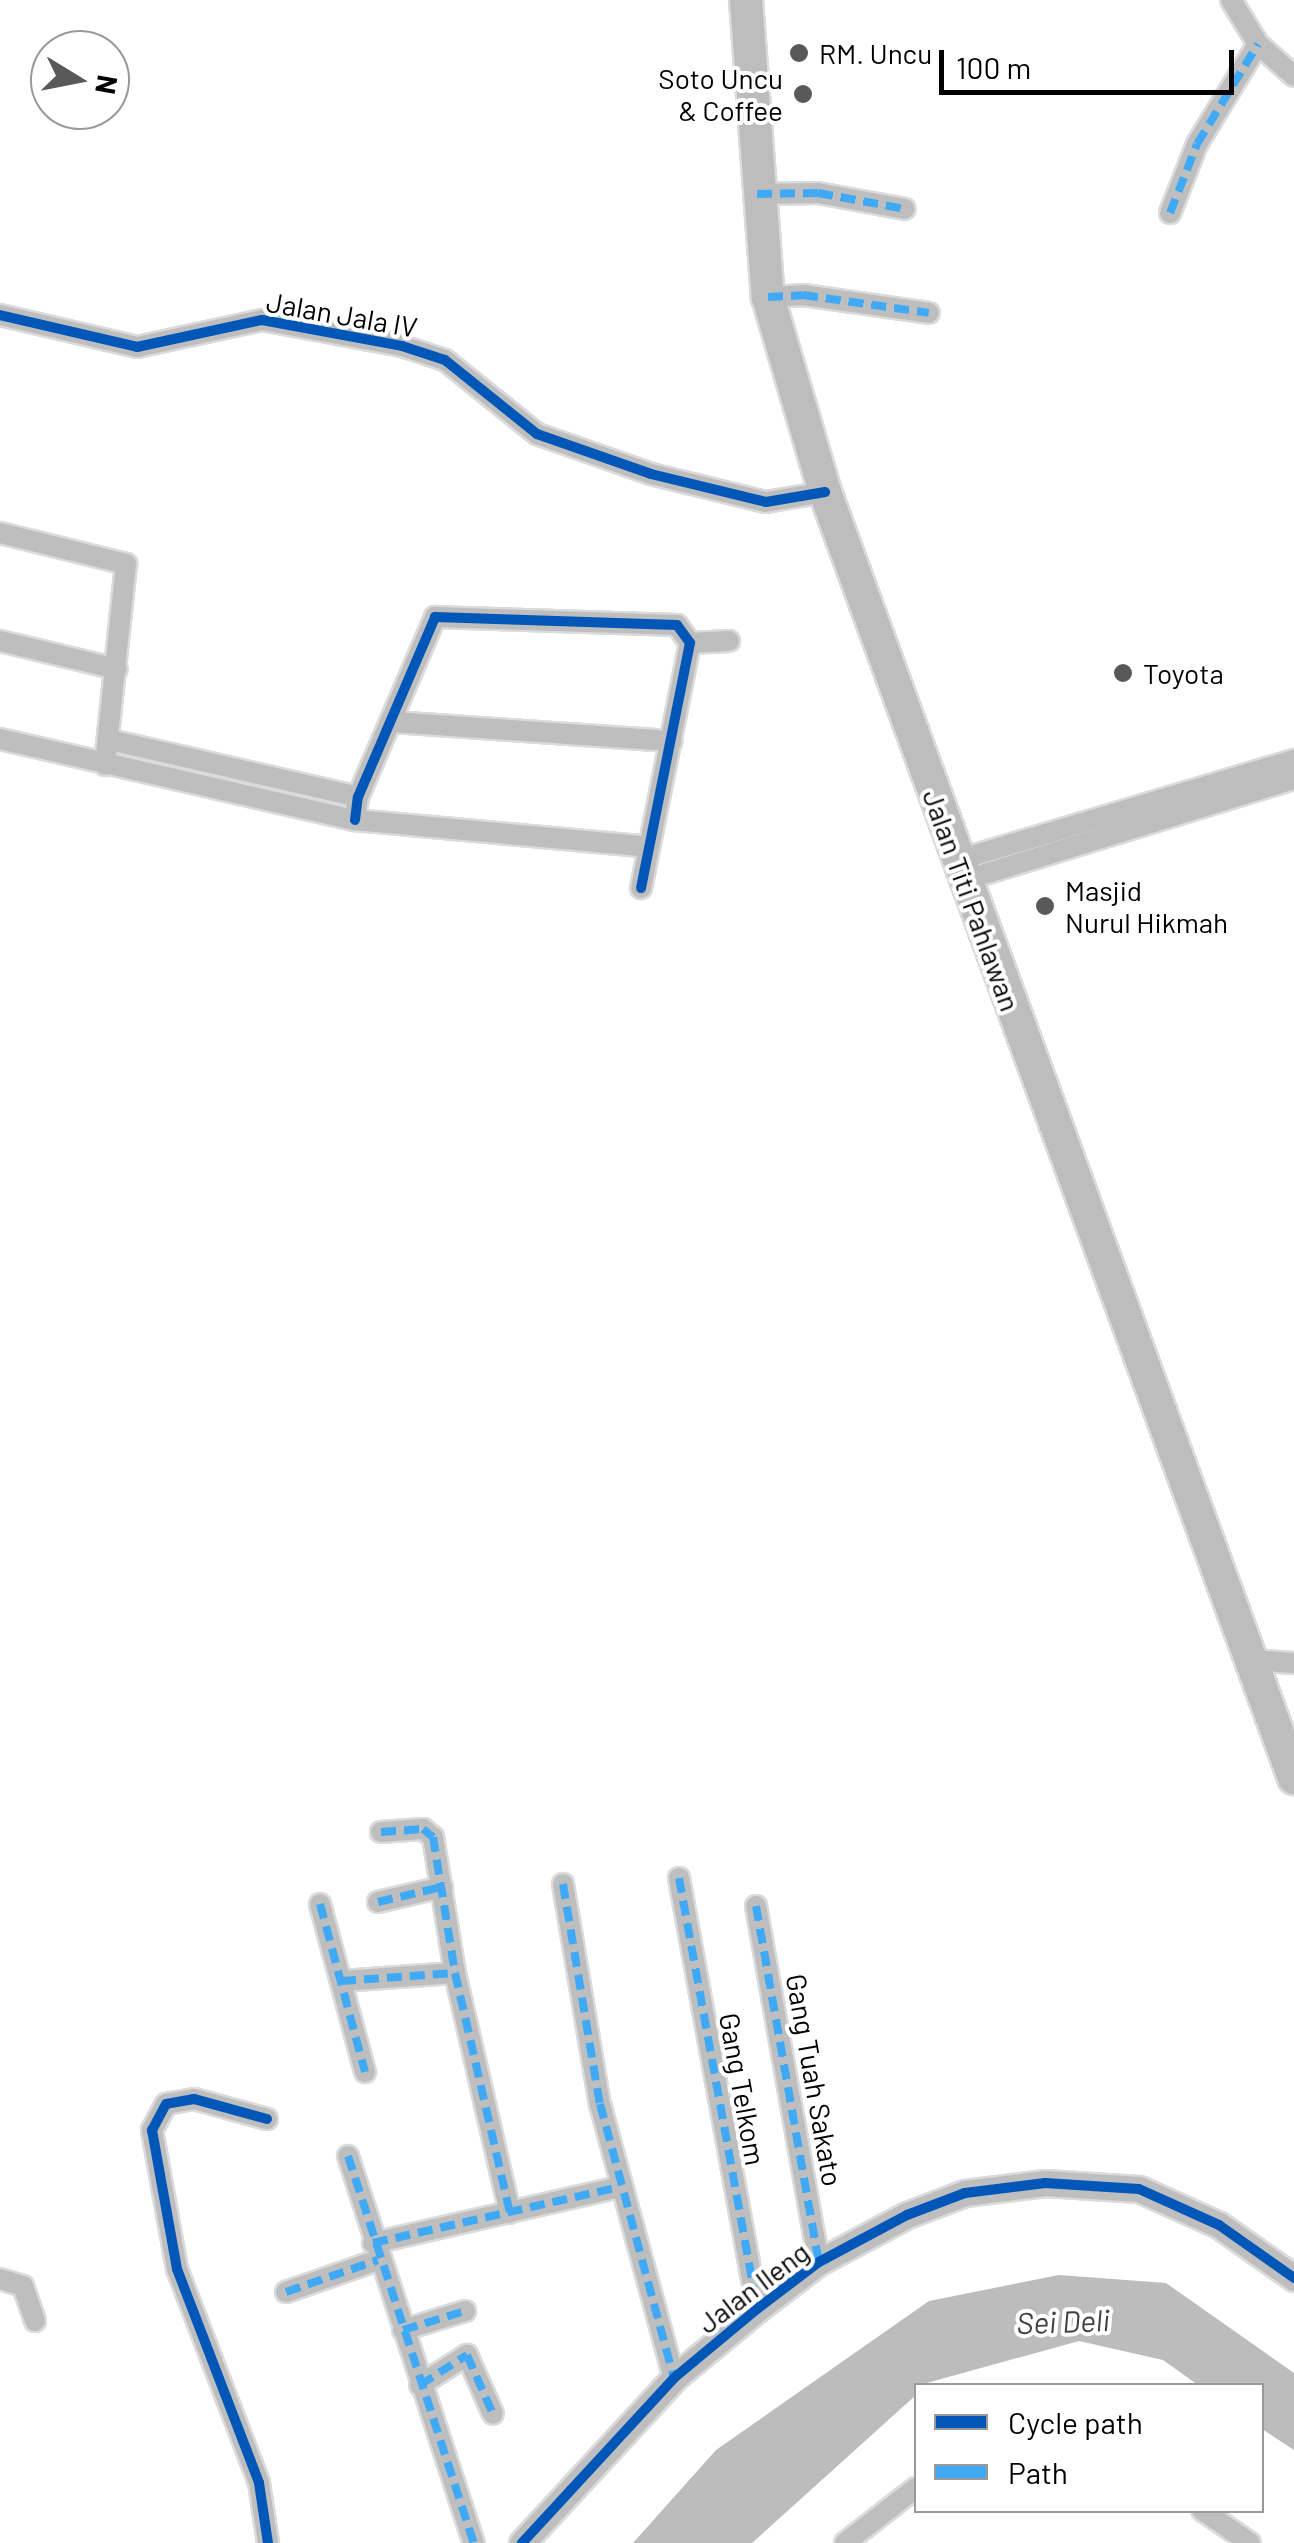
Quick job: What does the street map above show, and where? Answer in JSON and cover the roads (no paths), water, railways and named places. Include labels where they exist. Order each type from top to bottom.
[{"type":"main road","name":"Jalan Titi Pahlawan","points":[[746,0],[756,194],[768,297],[825,492],[1294,1778]]},
{"type":"street","points":[[1230,0],[1258,44],[1294,76]]},
{"type":"street","points":[[1170,213],[1206,126],[1258,44]]},
{"type":"street","points":[[756,194],[818,193],[905,208]]},
{"type":"street","points":[[768,297],[802,295],[930,313]]},
{"type":"street","name":"Jalan Jala IV","points":[[0,315],[137,348],[262,320],[402,346],[446,360],[537,434],[635,468],[766,502],[825,492]]},
{"type":"street","points":[[0,533],[124,561],[117,669],[105,765]]},
{"type":"street","points":[[355,820],[358,797],[438,615],[672,624],[686,631],[690,643],[642,888]]},
{"type":"street","points":[[0,640],[117,669]]},
{"type":"street","points":[[690,643],[729,640]]},
{"type":"street","points":[[392,722],[671,742]]},
{"type":"street","points":[[0,739],[355,820],[650,847]]},
{"type":"street","points":[[110,740],[358,797]]},
{"type":"street","points":[[962,870],[1294,760]]},
{"type":"street","points":[[962,870],[1294,779]]},
{"type":"street","points":[[1252,1665],[1294,1663]]},
{"type":"street","points":[[381,1832],[430,1832],[455,1973],[510,2213]]},
{"type":"street","name":"Gang Telkom","points":[[679,1878],[757,2309]]},
{"type":"street","points":[[563,1884],[619,2187],[674,2378]]},
{"type":"street","points":[[378,1902],[442,1887]]},
{"type":"street","points":[[320,1904],[365,2072]]},
{"type":"street","name":"Gang Tuah Sakato","points":[[756,1906],[819,2262]]},
{"type":"street","points":[[342,1981],[455,1973]]},
{"type":"street","points":[[267,2120],[194,2099],[166,2104],[152,2130],[177,2269],[259,2482],[268,2543]]},
{"type":"street","points":[[348,2156],[474,2543]]},
{"type":"street","name":"Jalan Ileng","points":[[522,2543],[674,2378],[757,2309],[819,2262],[907,2215],[965,2193],[1045,2183],[1139,2189],[1220,2226],[1294,2278]]},
{"type":"street","points":[[286,2292],[376,2251],[619,2187]]},
{"type":"street","points":[[0,2279],[22,2286],[35,2321]]},
{"type":"street","points":[[403,2330],[465,2311]]},
{"type":"street","points":[[420,2385],[467,2356],[493,2414]]},
{"type":"street","points":[[845,2543],[914,2490]]},
{"type":"street","points":[[1206,2513],[1250,2543]]},
{"type":"water","name":"Sei Deli","points":[[1059,2275],[1166,2283],[1294,2373],[1294,2450],[1264,2430],[1264,2383],[1195,2383],[1163,2360],[1079,2341],[927,2383],[914,2383],[914,2397],[752,2543],[633,2543],[716,2450],[929,2301]]},
{"type":"place","name":"RM. Uncu","points":[[799,53]]},
{"type":"place","name":"Soto Uncu & Coffee","points":[[803,94]]},
{"type":"place","name":"Toyota","points":[[1123,673]]},
{"type":"place","name":"Masjid Nurul Hikmah","points":[[1045,906]]}]
